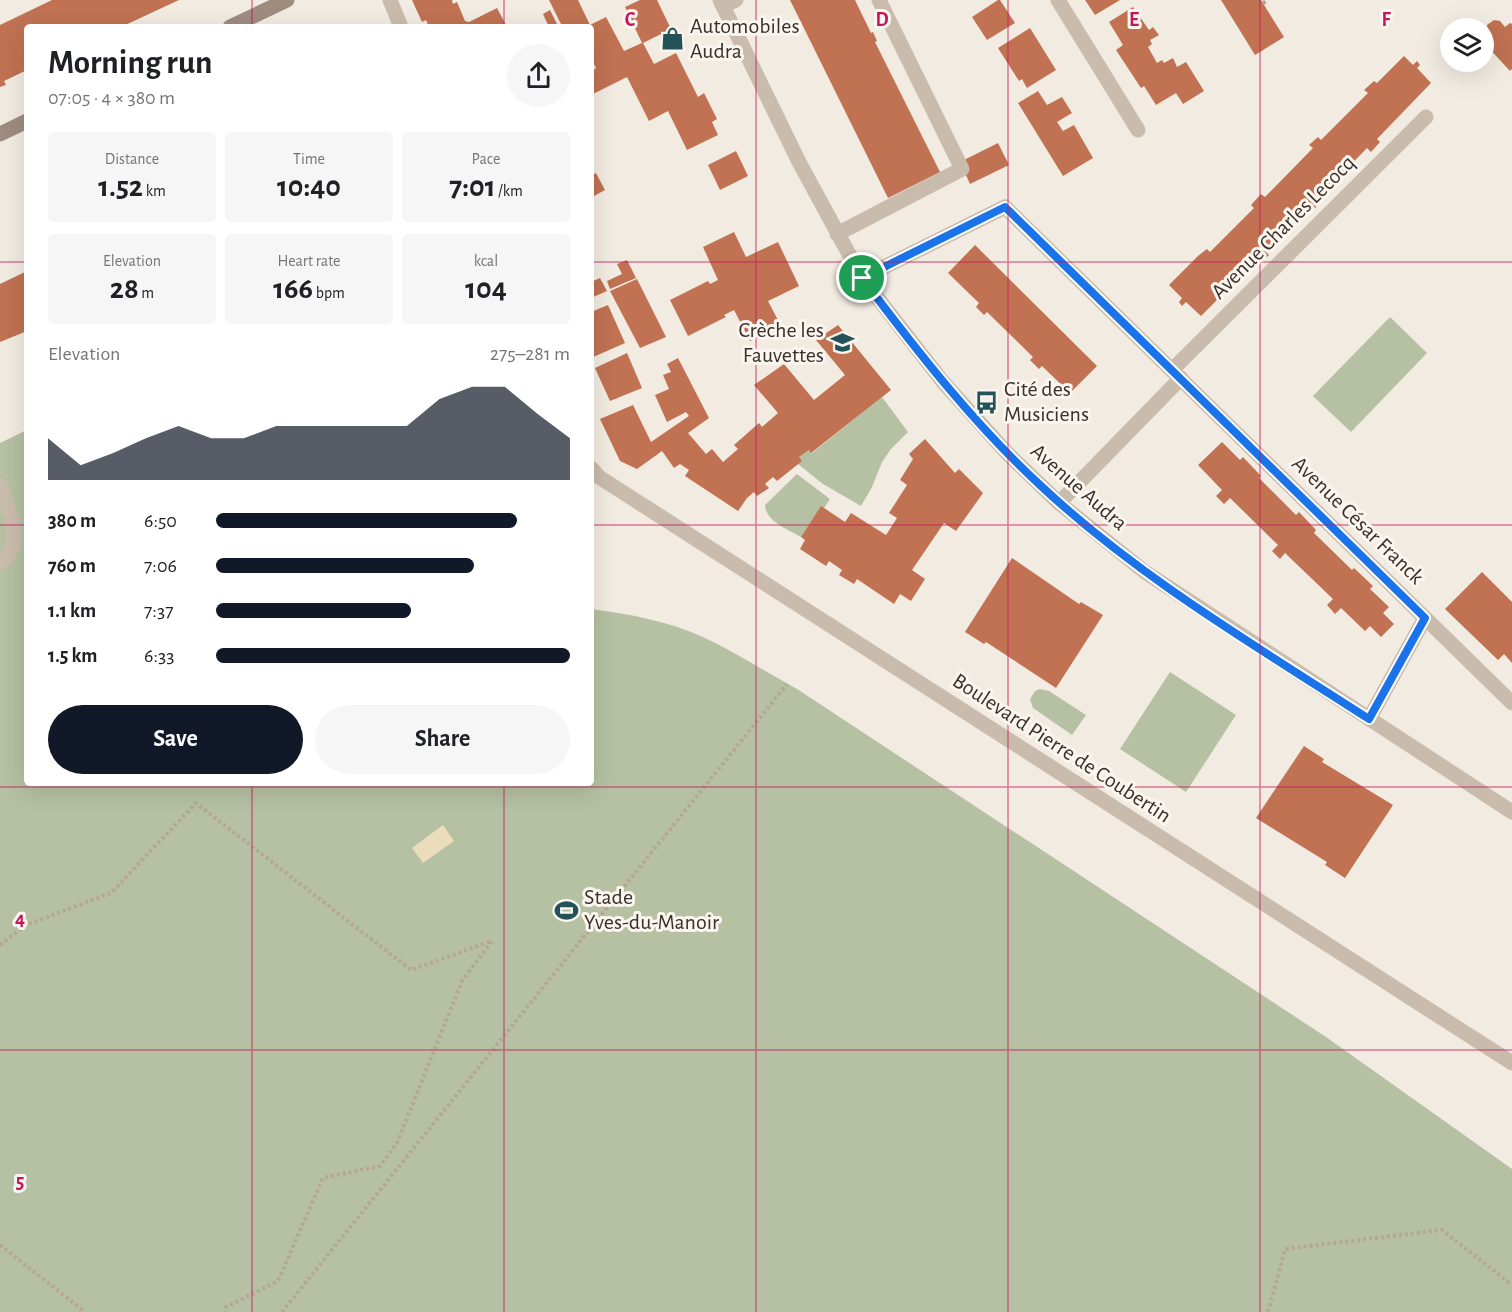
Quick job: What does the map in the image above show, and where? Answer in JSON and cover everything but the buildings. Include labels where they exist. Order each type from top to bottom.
[{"type":"main road","points":[[236,24],[287,0]]},
{"type":"main road","points":[[0,134],[24,123]]},
{"type":"street","points":[[390,0],[400,24]]},
{"type":"street","points":[[837,234],[962,169],[879,0]]},
{"type":"street","points":[[1058,0],[1138,130]]},
{"type":"street","name":"Avenue Audra","points":[[726,2],[837,234],[862,278],[904,334],[976,421],[1059,503],[1145,572],[1512,812]]},
{"type":"street","name":"Avenue Charles Lecocq","points":[[1059,503],[1176,374],[1426,117]]},
{"type":"street","name":"Avenue César Franck","points":[[862,278],[1005,207],[1512,703]]},
{"type":"street","name":"Boulevard Pierre de Coubertin","points":[[594,471],[599,477],[1512,1063]]},
{"type":"street","points":[[0,485],[14,521],[13,543],[5,559],[0,562]]},
{"type":"street","points":[[1369,719],[1425,618]]},
{"type":"path","points":[[1263,3],[1268,0]]},
{"type":"path","points":[[282,1312],[787,684]]},
{"type":"path","points":[[0,945],[26,925],[111,892],[196,803],[411,970],[492,941],[462,981],[397,1143],[380,1166],[322,1178],[278,1281],[226,1307],[225,1312]]},
{"type":"path","points":[[1268,1312],[1285,1249],[1442,1230],[1512,1285]]},
{"type":"path","points":[[0,1245],[85,1312]]},
{"type":"green space","points":[[1390,317],[1427,353],[1351,432],[1313,396]]},
{"type":"green space","points":[[882,397],[908,432],[882,462],[861,506],[823,484],[798,464],[799,457],[809,450],[812,453]]},
{"type":"green space","name":"Stade Yves-du-Manoir","points":[[24,431],[24,786],[594,786],[594,609],[648,619],[690,631],[727,649],[797,689],[1326,1037],[1512,1169],[1512,1312],[0,1312],[0,443]]},
{"type":"green space","points":[[797,474],[830,499],[824,508],[821,507],[801,537],[773,520],[766,511],[765,505]]},
{"type":"green space","points":[[1170,672],[1236,715],[1186,792],[1120,749]]},
{"type":"green space","points":[[1040,689],[1049,691],[1086,715],[1072,735],[1033,708],[1030,699],[1035,691]]},
{"type":"sand","points":[[443,825],[454,841],[423,863],[412,848]]},
{"type":"place","name":"Automobiles Audra","points":[[672,39]]},
{"type":"place","name":"Crèche les Fauvettes","points":[[842,343]]},
{"type":"place","name":"Cité des Musiciens","points":[[986,402]]},
{"type":"place","name":"Stade Yves-du-Manoir","points":[[566,910]]},
{"type":"route","points":[[1005,207],[1425,618],[1369,719],[1145,572],[1059,503],[976,421],[904,334],[862,278],[1005,207]]}]
